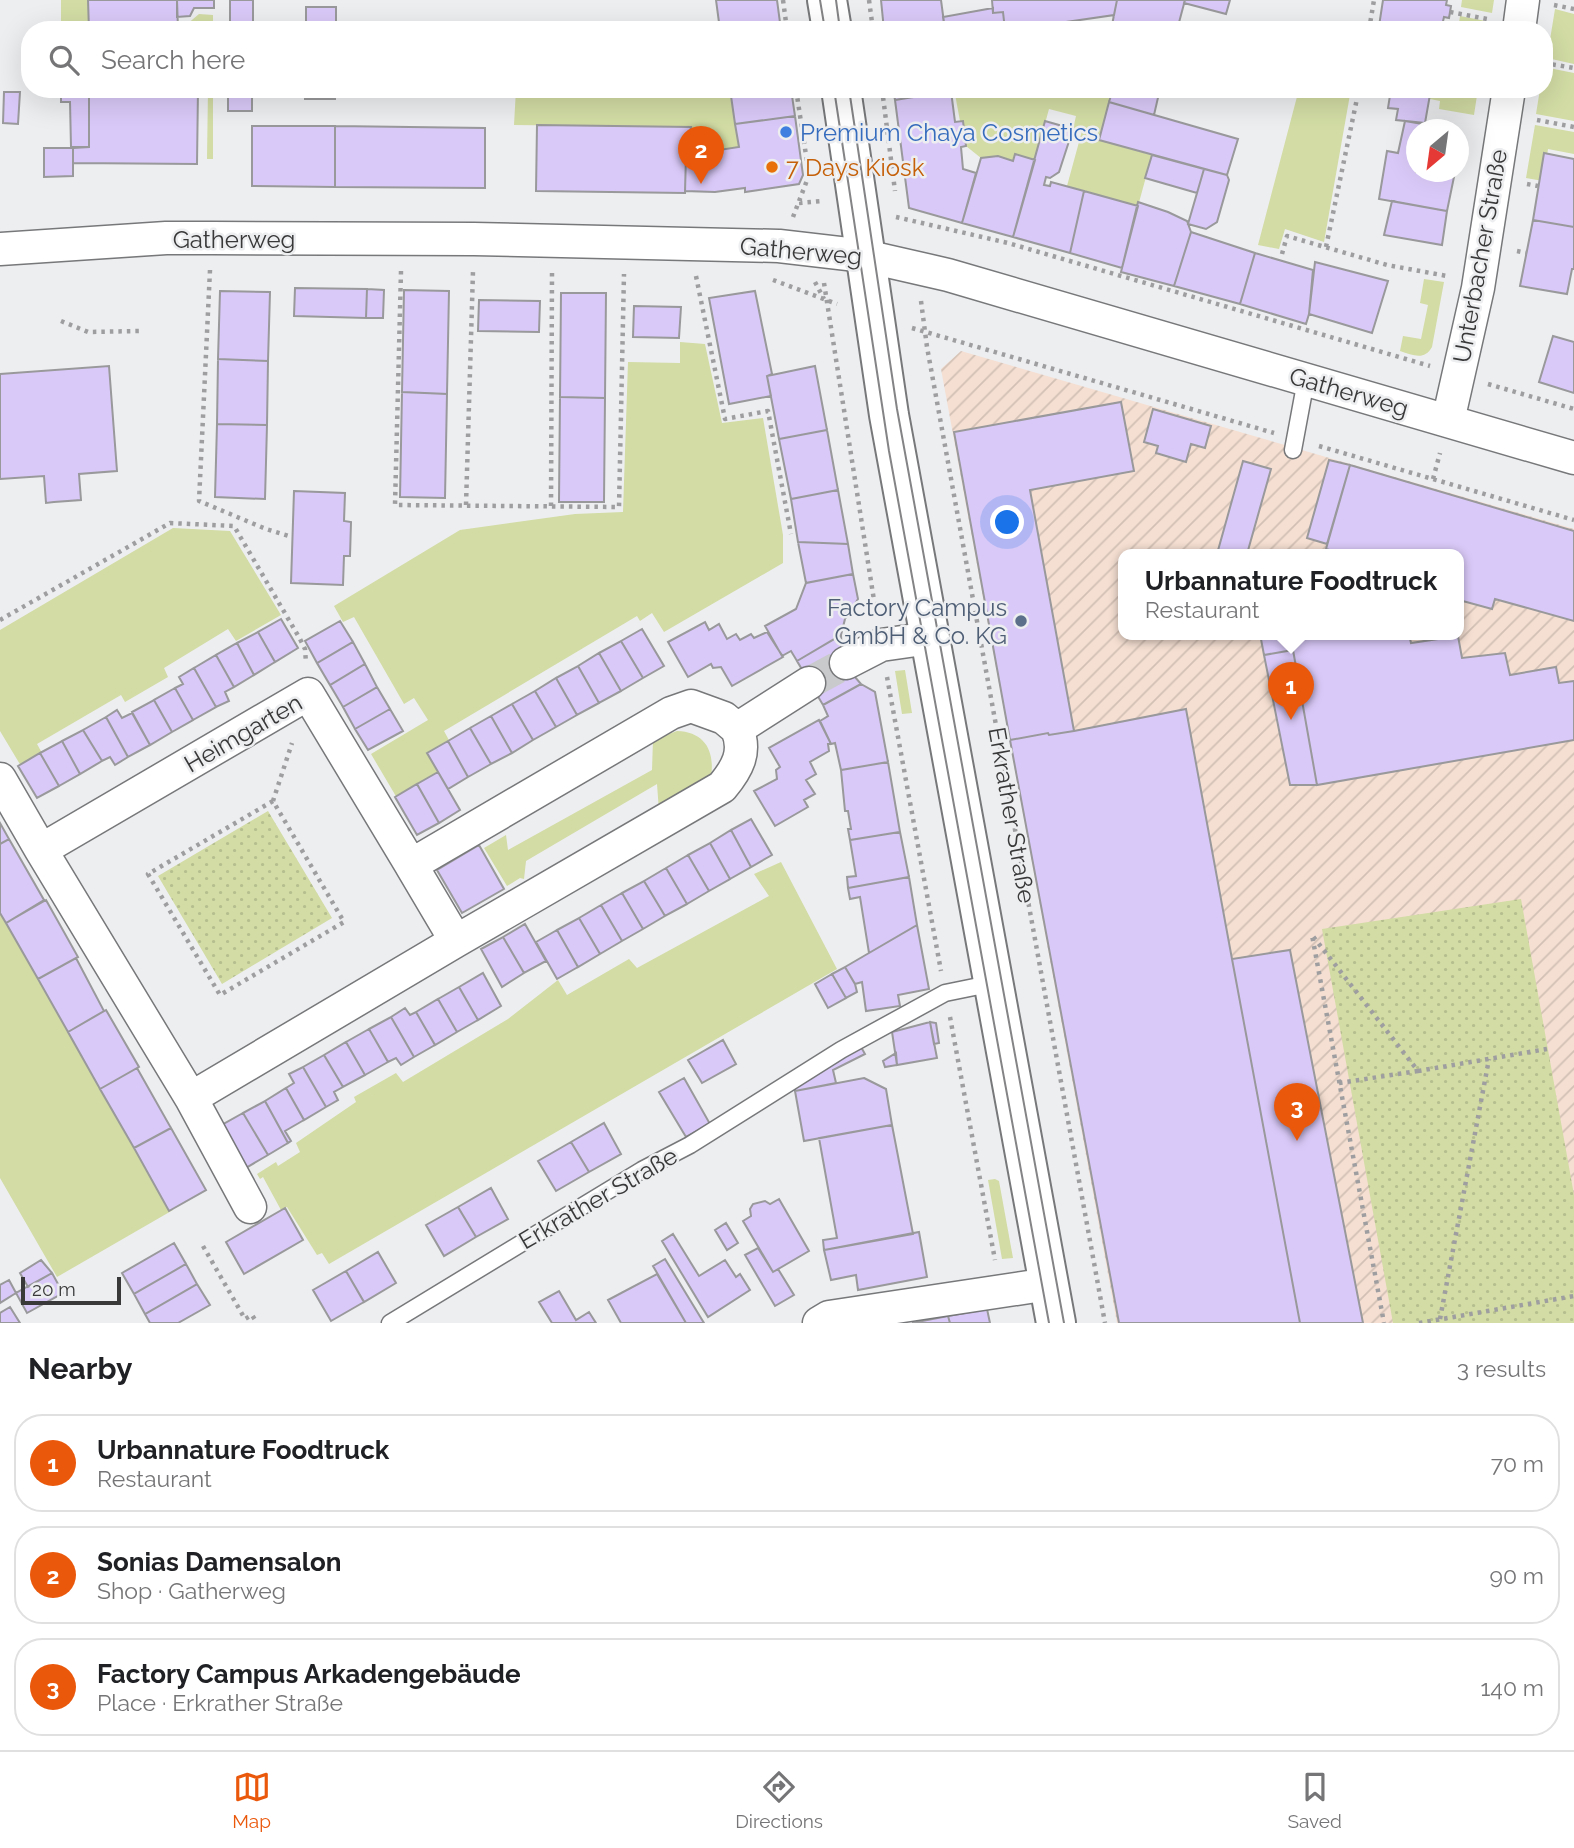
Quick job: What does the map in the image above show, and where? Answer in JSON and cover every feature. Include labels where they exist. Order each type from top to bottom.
[{"type":"main road","points":[[827,0],[830,21]]},
{"type":"main road","name":"Erkrather Straße","points":[[842,98],[888,415],[1056,1323]]},
{"type":"street","points":[[1520,21],[1523,0]]},
{"type":"street","name":"Unterbacher Straße","points":[[1446,431],[1479,282],[1508,98]]},
{"type":"street","name":"Gatherweg","points":[[0,249],[166,238],[474,239],[779,246],[865,256],[948,275],[1306,380],[1446,431],[1574,458]]},
{"type":"street","points":[[846,663],[881,645],[930,638]]},
{"type":"street","points":[[737,729],[809,683]]},
{"type":"street","name":"Heimgarten","points":[[41,850],[308,694],[456,940]]},
{"type":"street","points":[[191,1098],[456,940],[722,787],[735,772],[741,759],[742,741],[737,729],[724,718],[691,706],[671,713],[411,866]]},
{"type":"street","points":[[0,779],[191,1098],[250,1207]]},
{"type":"street","points":[[826,1321],[1049,1284]]},
{"type":"lane","points":[[1294,444],[1306,380]]},
{"type":"lane","name":"Erkrather Straße","points":[[390,1323],[642,1170],[690,1144],[841,1050],[945,993],[993,983]]},
{"type":"path","points":[[783,0],[786,21]]},
{"type":"path","points":[[869,0],[872,21]]},
{"type":"path","points":[[1370,21],[1374,0]]},
{"type":"path","points":[[1553,64],[1574,68]]},
{"type":"path","points":[[789,228],[809,175],[797,98]]},
{"type":"path","points":[[1326,247],[1357,98]]},
{"type":"path","name":"Gatherweg","points":[[799,203],[821,201]]},
{"type":"path","name":"Gatherweg","points":[[898,217],[1008,243],[1441,370]]},
{"type":"path","points":[[1282,254],[1287,236],[1387,265],[1479,282]]},
{"type":"path","points":[[212,238],[199,501],[292,537]]},
{"type":"path","points":[[402,239],[396,505],[620,507],[625,243]]},
{"type":"path","points":[[466,505],[474,239]]},
{"type":"path","points":[[551,506],[552,240]]},
{"type":"path","points":[[689,244],[725,419],[768,411],[791,534]]},
{"type":"path","name":"Gatherweg","points":[[840,305],[825,300],[877,620]]},
{"type":"path","name":"Erkrather Straße","points":[[922,306],[1105,1323]]},
{"type":"path","points":[[61,321],[88,332],[141,331]]},
{"type":"path","points":[[909,327],[1294,444],[1433,479],[1574,520]]},
{"type":"path","points":[[1476,380],[1574,409]]},
{"type":"path","points":[[1433,479],[1446,431]]},
{"type":"path","points":[[0,620],[170,523],[234,526],[305,649],[308,694],[273,801],[148,874],[220,995],[344,922],[273,801]]},
{"type":"path","points":[[1384,1323],[1312,934],[1418,1071]]},
{"type":"path","points":[[1339,1083],[1547,1049]]},
{"type":"path","points":[[1440,1319],[1489,1059]]},
{"type":"path","points":[[203,1246],[245,1319],[252,1315],[257,1323]]},
{"type":"path","points":[[1419,1323],[1574,1296]]},
{"type":"shaded area","points":[[961,351],[1574,529],[1574,1323],[1117,1323],[941,369]]},
{"type":"green space","points":[[61,0],[88,0],[89,21],[61,21]]},
{"type":"green space","points":[[1462,0],[1494,0],[1492,13],[1461,7]]},
{"type":"green space","points":[[1555,9],[1574,14],[1574,64],[1553,59]]},
{"type":"green space","points":[[199,14],[213,15],[213,21],[191,21]]},
{"type":"green space","points":[[1460,16],[1486,21],[1459,21]]},
{"type":"green space","points":[[1553,69],[1574,73],[1574,121],[1536,114],[1539,98],[1553,98]]},
{"type":"green space","points":[[208,98],[213,98],[213,159],[207,159]]},
{"type":"green space","points":[[516,98],[731,98],[739,147],[686,155],[690,127],[514,125]]},
{"type":"green space","points":[[956,98],[1111,98],[1099,140],[1152,155],[1138,206],[1067,186],[1082,131],[1073,129],[1076,116],[1049,109],[1035,160],[1015,154],[1013,161],[998,156],[981,158],[966,146],[963,122],[960,121]]},
{"type":"green space","points":[[1297,98],[1349,98],[1324,242],[1285,229],[1279,249],[1258,245]]},
{"type":"green space","points":[[1477,98],[1474,115],[1439,109],[1440,101],[1430,99]]},
{"type":"green space","points":[[1535,125],[1574,132],[1574,154],[1548,149],[1543,181],[1526,178]]},
{"type":"green space","points":[[1424,279],[1444,282],[1432,347],[1425,354],[1418,356],[1400,351],[1403,336],[1421,339],[1428,305],[1420,303]]},
{"type":"green space","points":[[680,342],[705,344],[722,423],[763,418],[783,535],[783,563],[664,632],[652,613],[640,621],[637,616],[444,731],[451,744],[441,772],[397,798],[371,754],[428,720],[414,698],[404,704],[354,617],[343,622],[334,606],[460,530],[575,514],[623,512],[628,362],[680,363]]},
{"type":"green space","points":[[173,528],[230,531],[281,615],[236,641],[228,629],[164,668],[168,677],[125,702],[121,695],[37,744],[42,753],[21,766],[0,731],[0,630]]},
{"type":"green space","points":[[905,670],[912,713],[902,714],[895,671]]},
{"type":"green space","points":[[677,731],[695,735],[706,745],[711,759],[711,777],[659,811],[657,784],[526,861],[524,879],[520,878],[507,886],[484,848],[506,835],[508,850],[652,770],[653,740]]},
{"type":"green space","points":[[268,811],[332,918],[222,984],[158,876]]},
{"type":"green space","points":[[781,862],[837,969],[329,1264],[322,1253],[317,1255],[287,1207],[281,1210],[263,1177],[260,1179],[257,1174],[276,1162],[278,1166],[300,1152],[296,1143],[356,1102],[354,1097],[396,1073],[403,1082],[508,1019],[558,980],[567,995],[629,959],[637,968],[769,896],[754,874]]},
{"type":"green space","points":[[1521,899],[1574,1195],[1574,1323],[1393,1323],[1322,929]]},
{"type":"green space","points":[[0,910],[173,1210],[57,1277],[0,1178]]},
{"type":"green space","points":[[988,1180],[999,1181],[1013,1258],[1002,1259]]},
{"type":"building","points":[[88,0],[177,0],[178,21],[89,21]]},
{"type":"building","points":[[177,0],[214,0],[214,8],[194,8],[190,16],[177,17]]},
{"type":"building","points":[[230,0],[253,0],[253,21],[230,21]]},
{"type":"building","points":[[716,0],[777,0],[780,21],[719,21]]},
{"type":"building","points":[[881,0],[941,0],[944,21],[883,21]]},
{"type":"building","points":[[992,0],[1117,0],[1114,15],[1073,21],[1004,21],[1003,12],[993,13]]},
{"type":"building","points":[[1117,0],[1185,0],[1179,21],[1113,21]]},
{"type":"building","points":[[1185,0],[1230,0],[1226,14],[1184,3]]},
{"type":"building","points":[[1383,0],[1447,0],[1446,5],[1451,6],[1449,18],[1444,17],[1443,21],[1380,21]]},
{"type":"building","points":[[306,7],[336,7],[336,21],[306,21]]},
{"type":"building","points":[[993,8],[993,13],[1003,12],[1004,21],[944,21],[943,17]]},
{"type":"building","points":[[4,92],[20,92],[18,124],[3,123]]},
{"type":"building","points":[[61,98],[89,98],[89,147],[71,147],[70,102],[61,102]]},
{"type":"building","points":[[89,98],[198,98],[197,164],[73,163],[73,148],[89,147]]},
{"type":"building","points":[[228,98],[252,98],[252,111],[228,111]]},
{"type":"building","points":[[731,98],[792,98],[795,116],[735,124]]},
{"type":"building","points":[[952,98],[955,122],[963,121],[966,146],[961,147],[963,169],[976,173],[962,223],[909,208],[895,100]]},
{"type":"building","points":[[1110,98],[1158,98],[1154,115],[1109,102]]},
{"type":"building","points":[[1390,98],[1429,98],[1426,119],[1396,120],[1398,109],[1388,108]]},
{"type":"building","points":[[1109,102],[1238,139],[1227,175],[1099,140]]},
{"type":"building","points":[[795,116],[803,175],[799,184],[745,192],[745,188],[715,192],[685,191],[686,155],[739,147],[735,124]]},
{"type":"building","points":[[1045,121],[1073,129],[1059,172],[1050,178],[1046,177],[1044,185],[1050,186],[1051,182],[1084,191],[1070,253],[1013,237]]},
{"type":"building","points":[[1406,121],[1406,182],[1453,182],[1447,211],[1379,199],[1387,151],[1398,153]]},
{"type":"building","points":[[537,125],[691,127],[686,155],[685,193],[536,191]]},
{"type":"building","points":[[252,126],[335,126],[335,187],[252,186]]},
{"type":"building","points":[[335,126],[485,128],[485,188],[335,187]]},
{"type":"building","points":[[44,148],[73,148],[73,176],[44,177]]},
{"type":"building","points":[[1544,153],[1574,159],[1574,227],[1533,220]]},
{"type":"building","points":[[1015,154],[1035,160],[1013,237],[962,223],[981,158],[998,156],[1013,161]]},
{"type":"building","points":[[1152,155],[1204,169],[1197,193],[1145,178]]},
{"type":"building","points":[[1204,169],[1227,175],[1229,180],[1217,222],[1206,229],[1188,224]]},
{"type":"building","points":[[1084,191],[1138,206],[1122,268],[1070,253]]},
{"type":"building","points":[[1392,201],[1447,211],[1442,245],[1384,235]]},
{"type":"building","points":[[1138,202],[1187,221],[1191,232],[1174,286],[1121,272]]},
{"type":"building","points":[[1533,220],[1574,227],[1574,269],[1567,294],[1520,286]]},
{"type":"building","points":[[1191,232],[1255,253],[1240,304],[1174,286]]},
{"type":"building","points":[[1255,253],[1313,270],[1306,324],[1240,304]]},
{"type":"building","points":[[1315,262],[1388,281],[1372,333],[1309,314]]},
{"type":"building","points":[[295,288],[367,289],[366,318],[294,316]]},
{"type":"building","points":[[367,289],[384,290],[383,318],[366,318]]},
{"type":"building","points":[[404,290],[449,291],[447,394],[402,392]]},
{"type":"building","points":[[220,291],[270,292],[268,361],[218,359]]},
{"type":"building","points":[[755,291],[772,374],[767,376],[771,396],[729,404],[709,298]]},
{"type":"building","points":[[561,293],[606,293],[605,398],[560,397]]},
{"type":"building","points":[[479,300],[540,301],[539,332],[478,331]]},
{"type":"building","points":[[634,306],[681,307],[679,338],[633,337]]},
{"type":"building","points":[[1553,336],[1574,342],[1574,393],[1539,382]]},
{"type":"building","points":[[218,359],[268,361],[267,425],[217,424]]},
{"type":"building","points":[[109,366],[117,471],[79,474],[81,500],[46,503],[44,476],[0,479],[0,374]]},
{"type":"building","points":[[815,366],[827,430],[779,439],[767,376]]},
{"type":"building","points":[[402,392],[447,394],[445,498],[400,497]]},
{"type":"building","points":[[560,397],[605,398],[604,502],[559,502]]},
{"type":"building","name":"Factory Campus GmbH & Co. KG","points":[[1121,402],[1134,471],[1030,490],[1074,731],[1010,740],[954,432]]},
{"type":"building","points":[[1153,409],[1211,426],[1205,448],[1191,444],[1186,462],[1156,453],[1158,446],[1144,442]]},
{"type":"building","points":[[217,424],[267,425],[265,499],[215,497]]},
{"type":"building","points":[[827,430],[838,490],[791,499],[779,439]]},
{"type":"building","points":[[1329,460],[1350,465],[1327,544],[1307,538]]},
{"type":"building","points":[[1243,461],[1271,469],[1248,549],[1218,549]]},
{"type":"building","points":[[1350,465],[1574,531],[1574,621],[1495,599],[1492,609],[1464,601],[1464,549],[1326,549]]},
{"type":"building","points":[[838,490],[848,544],[798,542],[791,499]]},
{"type":"building","points":[[294,491],[345,493],[344,521],[351,522],[350,556],[344,556],[343,585],[291,583]]},
{"type":"building","points":[[798,542],[848,544],[853,574],[806,583]]},
{"type":"building","points":[[853,574],[858,599],[845,619],[841,635],[797,661],[791,651],[782,656],[765,626],[796,609],[806,583]]},
{"type":"building","points":[[281,619],[298,648],[275,662],[258,632]]},
{"type":"building","points":[[340,621],[353,642],[317,663],[305,641]]},
{"type":"building","points":[[705,622],[709,630],[719,624],[727,639],[736,634],[740,640],[751,634],[754,638],[767,632],[783,657],[732,686],[721,667],[713,668],[711,664],[688,677],[668,642]]},
{"type":"building","points":[[642,629],[664,666],[643,678],[621,641]]},
{"type":"building","points":[[258,632],[275,662],[254,675],[237,643]]},
{"type":"building","points":[[841,635],[842,652],[861,684],[823,705],[797,661]]},
{"type":"building","points":[[1261,640],[1410,640],[1411,643],[1459,640],[1462,658],[1505,653],[1510,675],[1556,667],[1559,683],[1574,681],[1574,740],[1317,785],[1293,650],[1264,655]]},
{"type":"building","points":[[621,641],[643,678],[621,691],[599,653]]},
{"type":"building","points":[[353,642],[365,664],[330,685],[317,663]]},
{"type":"building","points":[[237,643],[254,675],[234,687],[216,655]]},
{"type":"building","points":[[1293,650],[1317,785],[1290,785],[1264,655]]},
{"type":"building","points":[[599,653],[621,691],[599,703],[578,666]]},
{"type":"building","points":[[216,655],[234,687],[225,692],[229,701],[216,707],[194,668]]},
{"type":"building","points":[[365,664],[377,687],[343,707],[330,685]]},
{"type":"building","points":[[578,666],[599,703],[577,715],[556,678]]},
{"type":"building","points":[[194,668],[216,707],[193,720],[175,688],[183,684],[179,677]]},
{"type":"building","points":[[556,678],[577,715],[556,727],[535,691]]},
{"type":"building","points":[[861,684],[875,692],[888,762],[841,770],[835,743],[831,744],[820,721],[828,716],[823,705]]},
{"type":"building","points":[[377,687],[390,709],[355,729],[343,707]]},
{"type":"building","points":[[175,688],[193,720],[172,732],[154,700]]},
{"type":"building","points":[[535,691],[556,727],[533,740],[512,704]]},
{"type":"building","points":[[154,700],[172,732],[150,745],[132,712]]},
{"type":"building","points":[[512,704],[533,740],[512,753],[491,716]]},
{"type":"building","points":[[390,709],[403,731],[368,750],[355,729]]},
{"type":"building","points":[[1186,709],[1300,1323],[1119,1323],[1010,740],[1074,731]]},
{"type":"building","points":[[117,710],[122,718],[132,713],[150,745],[128,757],[106,717]]},
{"type":"building","points":[[491,716],[512,753],[491,764],[470,728]]},
{"type":"building","points":[[106,717],[128,757],[115,765],[110,757],[102,761],[83,730]]},
{"type":"building","points":[[819,720],[831,744],[828,744],[829,751],[810,762],[816,774],[806,780],[815,794],[804,800],[808,807],[775,826],[754,791],[777,779],[776,770],[780,767],[769,748]]},
{"type":"building","points":[[470,728],[491,764],[468,777],[448,741]]},
{"type":"building","points":[[83,730],[102,761],[80,774],[62,741]]},
{"type":"building","points":[[62,741],[80,774],[59,786],[40,753]]},
{"type":"building","points":[[448,741],[468,777],[448,789],[427,753]]},
{"type":"building","points":[[40,753],[59,786],[37,798],[18,766]]},
{"type":"building","points":[[888,762],[900,832],[850,840],[848,829],[851,829],[848,811],[845,811],[841,770]]},
{"type":"building","points":[[438,772],[460,810],[439,823],[417,784]]},
{"type":"building","points":[[417,784],[439,823],[417,835],[395,797]]},
{"type":"building","points":[[751,819],[772,855],[751,867],[731,830]]},
{"type":"building","points":[[0,823],[9,839],[0,844]]},
{"type":"building","points":[[731,830],[751,867],[730,879],[710,843]]},
{"type":"building","points":[[900,832],[909,877],[848,888],[847,877],[856,876],[850,840]]},
{"type":"building","points":[[9,839],[44,900],[6,923],[0,913],[0,844]]},
{"type":"building","points":[[710,843],[730,879],[709,891],[688,855]]},
{"type":"building","points":[[479,845],[504,889],[462,913],[437,870]]},
{"type":"building","points":[[688,855],[709,891],[687,904],[666,868]]},
{"type":"building","points":[[666,868],[687,904],[665,916],[644,881]]},
{"type":"building","points":[[909,877],[917,925],[869,953],[860,897],[850,899],[848,888]]},
{"type":"building","points":[[644,881],[665,916],[643,929],[622,893]]},
{"type":"building","points":[[622,893],[643,929],[622,941],[601,905]]},
{"type":"building","points":[[46,900],[78,957],[38,979],[6,923]]},
{"type":"building","points":[[601,905],[622,941],[600,954],[579,918]]},
{"type":"building","points":[[579,918],[600,954],[578,967],[557,930]]},
{"type":"building","points":[[525,924],[546,961],[524,973],[503,937]]},
{"type":"building","points":[[917,925],[929,989],[898,995],[900,1006],[866,1011],[862,982],[855,984],[845,967]]},
{"type":"building","points":[[557,930],[578,967],[557,979],[536,942]]},
{"type":"building","points":[[503,937],[524,973],[502,987],[481,949]]},
{"type":"building","points":[[1290,950],[1363,1323],[1300,1323],[1232,959]]},
{"type":"building","points":[[76,958],[104,1011],[68,1032],[38,979]]},
{"type":"building","points":[[845,967],[857,992],[846,998],[832,974]]},
{"type":"building","points":[[483,973],[501,1006],[478,1020],[459,987]]},
{"type":"building","points":[[832,974],[846,998],[828,1008],[815,984]]},
{"type":"building","points":[[459,987],[478,1020],[457,1032],[438,999]]},
{"type":"building","points":[[438,999],[457,1032],[435,1045],[416,1012]]},
{"type":"building","points":[[405,1008],[410,1015],[416,1012],[435,1045],[414,1057],[391,1017]]},
{"type":"building","points":[[106,1010],[139,1067],[100,1089],[68,1032]]},
{"type":"building","points":[[391,1017],[414,1057],[401,1065],[396,1058],[388,1062],[369,1029]]},
{"type":"building","points":[[930,1022],[936,1023],[939,1043],[934,1044]]},
{"type":"building","points":[[930,1022],[937,1058],[897,1065],[892,1032]]},
{"type":"building","points":[[369,1029],[388,1062],[365,1075],[346,1042]]},
{"type":"building","points":[[723,1040],[736,1064],[702,1083],[688,1060]]},
{"type":"building","points":[[346,1042],[365,1075],[343,1087],[324,1055]]},
{"type":"building","points":[[861,1047],[865,1054],[833,1070],[836,1083],[795,1091],[794,1082]]},
{"type":"building","points":[[896,1053],[897,1065],[885,1067],[883,1061]]},
{"type":"building","points":[[324,1055],[343,1087],[334,1092],[338,1100],[326,1107],[303,1067]]},
{"type":"building","points":[[303,1067],[326,1107],[304,1120],[286,1088],[294,1083],[289,1074]]},
{"type":"building","points":[[137,1068],[171,1128],[134,1148],[100,1089]]},
{"type":"building","points":[[684,1078],[710,1124],[686,1137],[659,1092]]},
{"type":"building","points":[[864,1078],[886,1089],[892,1125],[804,1141],[795,1091]]},
{"type":"building","points":[[286,1088],[304,1120],[285,1131],[291,1141],[288,1143],[265,1101]]},
{"type":"building","points":[[265,1101],[288,1143],[268,1155],[243,1113]]},
{"type":"building","points":[[243,1113],[268,1155],[244,1169],[220,1126]]},
{"type":"building","points":[[604,1123],[621,1154],[589,1172],[571,1142]]},
{"type":"building","points":[[892,1125],[913,1234],[824,1250],[823,1240],[837,1238],[819,1138]]},
{"type":"building","points":[[171,1128],[206,1190],[169,1211],[134,1148]]},
{"type":"building","points":[[571,1142],[589,1172],[556,1191],[538,1161]]},
{"type":"building","points":[[491,1188],[508,1219],[476,1237],[458,1207]]},
{"type":"building","points":[[779,1199],[809,1251],[773,1272],[743,1221],[751,1216],[750,1209],[753,1204],[765,1201],[770,1204]]},
{"type":"building","points":[[458,1207],[476,1237],[444,1256],[426,1225]]},
{"type":"building","points":[[285,1208],[303,1240],[244,1274],[226,1242]]},
{"type":"building","points":[[726,1223],[738,1243],[727,1250],[715,1230]]},
{"type":"building","points":[[919,1232],[927,1277],[858,1290],[856,1275],[831,1280],[824,1250]]},
{"type":"building","points":[[673,1234],[699,1276],[725,1260],[736,1277],[740,1274],[750,1290],[708,1317],[662,1241]]},
{"type":"building","points":[[174,1243],[186,1264],[134,1294],[122,1273]]},
{"type":"building","points":[[758,1248],[773,1272],[778,1269],[794,1295],[775,1306],[745,1255]]},
{"type":"building","points":[[378,1252],[396,1283],[364,1302],[346,1271]]},
{"type":"building","points":[[665,1259],[704,1323],[686,1323],[653,1266]]},
{"type":"building","points":[[41,1260],[52,1273],[28,1287],[20,1273]]},
{"type":"building","points":[[186,1264],[197,1284],[145,1314],[134,1294]]},
{"type":"building","points":[[346,1271],[364,1302],[331,1321],[313,1290]]},
{"type":"building","points":[[52,1273],[63,1293],[27,1313],[16,1293]]},
{"type":"building","points":[[657,1274],[686,1323],[621,1323],[608,1300]]},
{"type":"building","points":[[9,1280],[16,1293],[0,1303],[0,1285]]},
{"type":"building","points":[[197,1284],[210,1305],[178,1323],[150,1323],[145,1314]]},
{"type":"building","points":[[559,1291],[576,1320],[589,1312],[596,1323],[552,1323],[539,1302]]},
{"type":"building","points":[[10,1307],[20,1323],[0,1323],[0,1313]]},
{"type":"building","points":[[987,1309],[990,1323],[950,1323],[948,1316]]},
{"type":"building","points":[[948,1316],[950,1323],[912,1323]]},
{"type":"tunnel","points":[[809,683],[846,663]]},
{"type":"tram line","points":[[820,0],[824,21]]},
{"type":"tram line","points":[[836,0],[839,21]]},
{"type":"tram line","points":[[835,98],[889,451],[1049,1323]]},
{"type":"tram line","points":[[850,98],[897,409],[1064,1323]]},
{"type":"place","name":"Premium Chaya Cosmetics","points":[[786,132]]},
{"type":"place","name":"7 Days Kiosk","points":[[772,167]]},
{"type":"place","name":"Sonias Damensalon","points":[[701,184]]},
{"type":"place","name":"Factory Campus GmbH & Co. KG","points":[[1021,621]]},
{"type":"place","name":"Urbannature Foodtruck","points":[[1291,720]]},
{"type":"place","name":"Factory Campus Arkadengebäude","points":[[1297,1141]]}]
